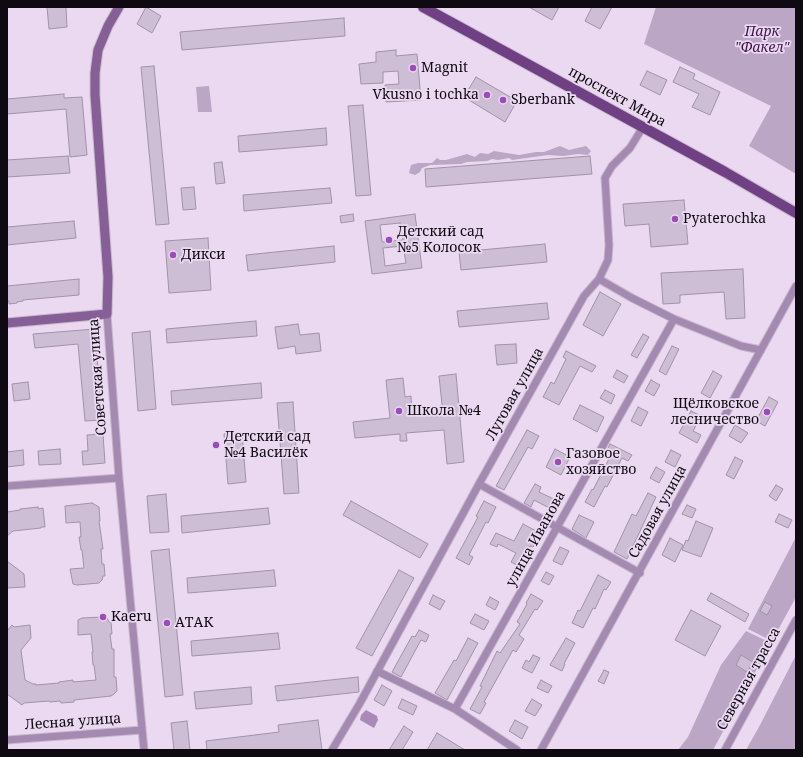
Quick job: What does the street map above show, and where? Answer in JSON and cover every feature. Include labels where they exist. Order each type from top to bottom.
[{"type":"main road","name":"проспект Мира","points":[[423,7],[643,127],[796,213]]},
{"type":"street","name":"Советская улица","points":[[119,7],[108,26],[98,50],[95,73],[95,95],[108,277],[107,314],[119,478],[144,750]]},
{"type":"street","name":"Луговая улица","points":[[332,750],[360,703],[584,296],[599,278],[608,260],[609,244],[605,178],[612,166],[630,148],[643,127]]},
{"type":"street","points":[[599,278],[632,298],[674,319],[741,346],[761,350]]},
{"type":"street","name":"Садовая улица","points":[[541,750],[640,573],[796,286]]},
{"type":"street","points":[[7,323],[107,314]]},
{"type":"street","name":"улица Иванова","points":[[455,709],[674,319]]},
{"type":"street","points":[[7,486],[119,478]]},
{"type":"street","points":[[480,484],[640,573]]},
{"type":"street","name":"Северная трасса","points":[[725,750],[796,620]]},
{"type":"street","points":[[377,670],[455,709],[517,750]]},
{"type":"street","name":"Лесная улица","points":[[7,740],[142,730]]},
{"type":"green space","name":"Парк \"Факел\"","points":[[656,7],[796,7],[796,174],[749,146],[771,106],[644,44]]},
{"type":"green space","points":[[209,86],[212,112],[198,112],[196,87]]},
{"type":"green space","points":[[560,146],[569,150],[586,146],[591,151],[588,155],[548,155],[512,160],[509,158],[498,160],[492,159],[461,164],[430,165],[422,168],[420,172],[415,175],[409,173],[411,165],[418,163],[432,163],[437,158],[440,160],[446,160],[467,154],[475,157],[480,153],[488,154],[494,151],[519,155],[544,152]]},
{"type":"green space","points":[[796,537],[796,597],[772,641],[748,629]]},
{"type":"green space","points":[[746,631],[771,643],[713,750],[678,750],[688,737],[721,665]]},
{"type":"green space","points":[[796,655],[796,750],[746,750],[760,725]]},
{"type":"shaded area","points":[[366,710],[377,716],[378,720],[374,728],[360,720],[361,715]]},
{"type":"building","points":[[47,7],[66,7],[67,27],[49,29]]},
{"type":"building","points":[[146,7],[161,16],[152,33],[137,24]]},
{"type":"building","points":[[529,7],[559,7],[552,20]]},
{"type":"building","points":[[592,7],[612,7],[600,29],[585,21]]},
{"type":"building","points":[[344,18],[345,36],[182,50],[180,32]]},
{"type":"building","points":[[396,50],[396,56],[417,54],[421,100],[386,102],[385,85],[399,84],[398,71],[383,72],[383,83],[361,84],[359,64],[376,62],[376,52]]},
{"type":"building","points":[[154,66],[169,224],[156,225],[141,67]]},
{"type":"building","points":[[680,67],[695,74],[693,79],[720,92],[710,115],[692,107],[699,94],[673,82]]},
{"type":"building","points":[[647,71],[667,80],[660,95],[640,85]]},
{"type":"building","points":[[476,77],[517,101],[505,122],[464,97]]},
{"type":"building","points":[[64,94],[64,98],[82,97],[87,155],[70,157],[66,109],[7,114],[7,99]]},
{"type":"building","points":[[363,105],[371,195],[356,196],[348,106]]},
{"type":"building","points":[[326,128],[327,145],[239,152],[238,136]]},
{"type":"building","points":[[68,156],[70,173],[7,177],[7,160]]},
{"type":"building","points":[[590,156],[592,174],[426,187],[425,169]]},
{"type":"building","points":[[222,162],[225,183],[216,184],[214,163]]},
{"type":"building","points":[[194,187],[196,209],[183,210],[181,188]]},
{"type":"building","points":[[330,188],[332,203],[244,211],[243,195]]},
{"type":"building","points":[[684,200],[688,244],[651,247],[649,224],[625,226],[623,204]]},
{"type":"building","points":[[353,214],[354,221],[341,223],[340,216]]},
{"type":"building","points":[[415,214],[422,268],[372,274],[365,221]],"holes":[[[400,223],[403,240],[382,242],[380,225]],[[403,246],[406,263],[385,266],[383,248]]]},
{"type":"building","points":[[74,221],[76,238],[7,245],[7,227]]},
{"type":"building","points":[[208,238],[211,290],[169,293],[165,241]]},
{"type":"building","points":[[545,244],[547,262],[461,270],[459,252]]},
{"type":"building","points":[[334,246],[335,262],[248,271],[246,255]]},
{"type":"building","points":[[743,269],[745,318],[726,319],[724,292],[680,295],[680,303],[663,304],[661,273]]},
{"type":"building","points":[[79,279],[79,295],[23,300],[17,303],[9,304],[9,301],[7,301],[7,286]]},
{"type":"building","points":[[600,292],[621,304],[603,336],[583,325]]},
{"type":"building","points":[[547,303],[549,319],[459,327],[457,311]]},
{"type":"building","points":[[256,321],[257,336],[167,343],[166,329]]},
{"type":"building","points":[[298,324],[300,335],[319,333],[321,351],[296,354],[295,346],[278,349],[275,327]]},
{"type":"building","points":[[95,329],[102,420],[85,421],[78,344],[35,348],[33,334]]},
{"type":"building","points":[[150,331],[156,409],[138,411],[132,333]]},
{"type":"building","points":[[643,334],[649,337],[637,358],[631,355]]},
{"type":"building","points":[[516,344],[517,363],[497,365],[495,345]]},
{"type":"building","points":[[672,346],[679,349],[666,375],[659,371]]},
{"type":"building","points":[[566,351],[596,366],[592,372],[580,366],[559,405],[543,397],[551,382],[554,384],[566,359],[563,357]]},
{"type":"building","points":[[617,370],[628,376],[624,383],[613,377]]},
{"type":"building","points":[[713,371],[722,376],[710,398],[701,393]]},
{"type":"building","points":[[456,374],[464,462],[447,464],[444,430],[406,433],[407,441],[400,441],[400,434],[355,438],[353,422],[390,418],[386,380],[403,378],[405,397],[411,396],[412,416],[443,414],[439,376]]},
{"type":"building","points":[[651,380],[660,385],[654,396],[645,391]]},
{"type":"building","points":[[28,382],[30,399],[14,401],[12,384]]},
{"type":"building","points":[[261,383],[262,398],[172,405],[171,391]]},
{"type":"building","points":[[605,390],[615,395],[611,404],[600,398]]},
{"type":"building","name":"Щёлковское лесничество","points":[[769,397],[778,402],[765,426],[756,421]]},
{"type":"building","points":[[293,402],[299,493],[284,494],[277,403]]},
{"type":"building","points":[[580,405],[604,417],[597,432],[573,419]]},
{"type":"building","points":[[638,407],[648,412],[641,426],[631,421]]},
{"type":"building","points":[[691,411],[701,416],[693,431],[701,435],[697,443],[679,433]]},
{"type":"building","points":[[735,425],[748,433],[741,443],[729,436]]},
{"type":"building","points":[[527,430],[539,436],[532,449],[528,447],[504,490],[496,486]]},
{"type":"building","points":[[242,433],[246,482],[228,484],[224,434]]},
{"type":"building","points":[[103,434],[105,463],[83,465],[82,451],[88,451],[87,435]]},
{"type":"building","points":[[610,444],[632,455],[628,461],[622,458],[607,487],[605,486],[594,507],[585,502],[592,489],[593,490],[612,453],[607,450]]},
{"type":"building","points":[[60,449],[61,464],[39,465],[38,451]]},
{"type":"building","name":"Газовое хозяйство","points":[[555,449],[570,457],[561,475],[546,467]]},
{"type":"building","points":[[23,450],[24,465],[7,467],[7,452]]},
{"type":"building","points":[[671,450],[681,455],[675,467],[665,462]]},
{"type":"building","points":[[735,457],[743,461],[734,479],[726,475]]},
{"type":"building","points":[[656,467],[665,472],[659,483],[650,478]]},
{"type":"building","points":[[535,484],[541,487],[539,492],[558,501],[553,510],[534,500],[531,507],[524,503]]},
{"type":"building","points":[[776,485],[783,489],[776,501],[769,496]]},
{"type":"building","points":[[648,493],[656,497],[627,559],[614,552],[632,514],[636,516]]},
{"type":"building","points":[[166,494],[169,532],[150,533],[147,496]]},
{"type":"building","points":[[351,501],[428,544],[420,558],[343,515]]},
{"type":"building","points":[[484,501],[496,507],[488,523],[486,522],[469,555],[473,557],[469,565],[456,558],[478,517],[476,516]]},
{"type":"building","points":[[92,503],[99,507],[99,521],[103,549],[101,549],[102,564],[104,564],[105,576],[103,576],[99,583],[77,585],[73,584],[70,569],[84,568],[79,537],[81,537],[80,522],[66,523],[65,506]]},
{"type":"building","points":[[687,505],[696,509],[692,518],[682,514]]},
{"type":"building","points":[[38,507],[38,509],[43,508],[45,527],[13,531],[7,536],[7,512]]},
{"type":"building","points":[[268,508],[270,524],[182,533],[181,516]]},
{"type":"building","points":[[779,514],[792,520],[788,528],[775,522]]},
{"type":"building","points":[[579,515],[594,522],[586,538],[572,529]]},
{"type":"building","points":[[696,521],[713,528],[701,557],[682,550],[686,540],[688,541]]},
{"type":"building","points":[[523,524],[540,533],[533,547],[530,546],[519,566],[511,562],[516,553],[498,544],[497,547],[490,544],[496,533],[514,541]]},
{"type":"building","points":[[670,538],[683,545],[675,562],[662,555]]},
{"type":"building","points":[[560,547],[569,551],[562,565],[553,561]]},
{"type":"building","name":"АТАК","points":[[169,549],[183,695],[165,697],[151,551]]},
{"type":"building","points":[[7,561],[24,574],[25,587],[7,588]]},
{"type":"building","points":[[274,570],[276,586],[188,593],[187,578]]},
{"type":"building","points":[[399,570],[414,578],[372,656],[356,648]]},
{"type":"building","points":[[546,572],[554,576],[549,585],[541,581]]},
{"type":"building","points":[[598,575],[611,582],[606,590],[604,589],[595,609],[593,608],[583,628],[572,623],[578,610],[580,611]]},
{"type":"building","points":[[711,593],[749,614],[745,622],[707,600]]},
{"type":"building","points":[[531,594],[543,601],[537,610],[535,609],[519,635],[524,639],[516,652],[513,650],[484,702],[486,703],[480,714],[470,709],[482,687],[480,686],[497,651],[500,653],[520,624],[517,622]]},
{"type":"building","points":[[433,595],[445,601],[440,610],[429,604]]},
{"type":"building","points":[[490,597],[499,602],[495,610],[486,605]]},
{"type":"building","points":[[765,602],[772,606],[767,615],[760,611]]},
{"type":"building","points":[[691,610],[721,626],[705,656],[675,640]]},
{"type":"building","points":[[475,614],[489,621],[484,630],[470,623]]},
{"type":"building","points":[[82,618],[107,618],[109,622],[111,622],[112,634],[110,634],[112,649],[114,649],[114,677],[116,677],[117,691],[114,694],[111,696],[74,700],[74,702],[61,703],[60,701],[49,701],[24,703],[22,705],[7,694],[7,631],[12,625],[14,627],[30,625],[31,638],[21,650],[25,680],[36,685],[73,680],[73,682],[96,680],[93,665],[91,634],[78,635],[78,620]]},
{"type":"building","points":[[419,630],[429,635],[426,642],[421,640],[401,677],[392,672],[412,636],[415,637]]},
{"type":"building","points":[[278,633],[280,649],[192,656],[191,641]]},
{"type":"building","points":[[468,638],[478,643],[447,700],[435,693],[454,660],[456,661]]},
{"type":"building","points":[[566,638],[575,643],[562,671],[550,665]]},
{"type":"building","points":[[533,655],[540,658],[532,673],[522,668],[526,660],[529,662]]},
{"type":"building","points":[[741,655],[753,662],[747,672],[736,665]]},
{"type":"building","points":[[604,670],[609,672],[604,684],[598,681]]},
{"type":"building","points":[[358,677],[359,692],[277,701],[275,686]]},
{"type":"building","points":[[541,680],[552,686],[548,693],[537,688]]},
{"type":"building","points":[[382,685],[392,691],[384,706],[374,700]]},
{"type":"building","points":[[251,687],[252,704],[196,709],[194,692]]},
{"type":"building","points":[[402,699],[417,706],[413,715],[398,708]]},
{"type":"building","points":[[532,699],[542,705],[535,716],[525,711]]},
{"type":"building","points":[[318,720],[322,750],[207,750],[206,741],[279,732],[278,725]]},
{"type":"building","points":[[515,720],[528,727],[522,739],[509,731]]},
{"type":"building","points":[[187,721],[190,750],[174,750],[171,723]]},
{"type":"building","points":[[404,726],[413,732],[402,750],[389,750]]},
{"type":"building","points":[[437,733],[465,750],[427,750]]},
{"type":"place","name":"Magnit","points":[[413,68]]},
{"type":"place","name":"Vkusno i tochka","points":[[487,95]]},
{"type":"place","name":"Sberbank","points":[[503,100]]},
{"type":"place","name":"Pyaterochka","points":[[675,219]]},
{"type":"place","name":"Детский сад №5 Колосок","points":[[389,240]]},
{"type":"place","name":"Дикси","points":[[173,255]]},
{"type":"place","name":"Школа №4","points":[[399,411]]},
{"type":"place","name":"Щёлковское лесничество","points":[[767,412]]},
{"type":"place","name":"Детский сад №4 Василёк","points":[[216,445]]},
{"type":"place","name":"Газовое хозяйство","points":[[558,462]]},
{"type":"place","name":"Kaeru","points":[[103,617]]},
{"type":"place","name":"АТАК","points":[[167,623]]}]
